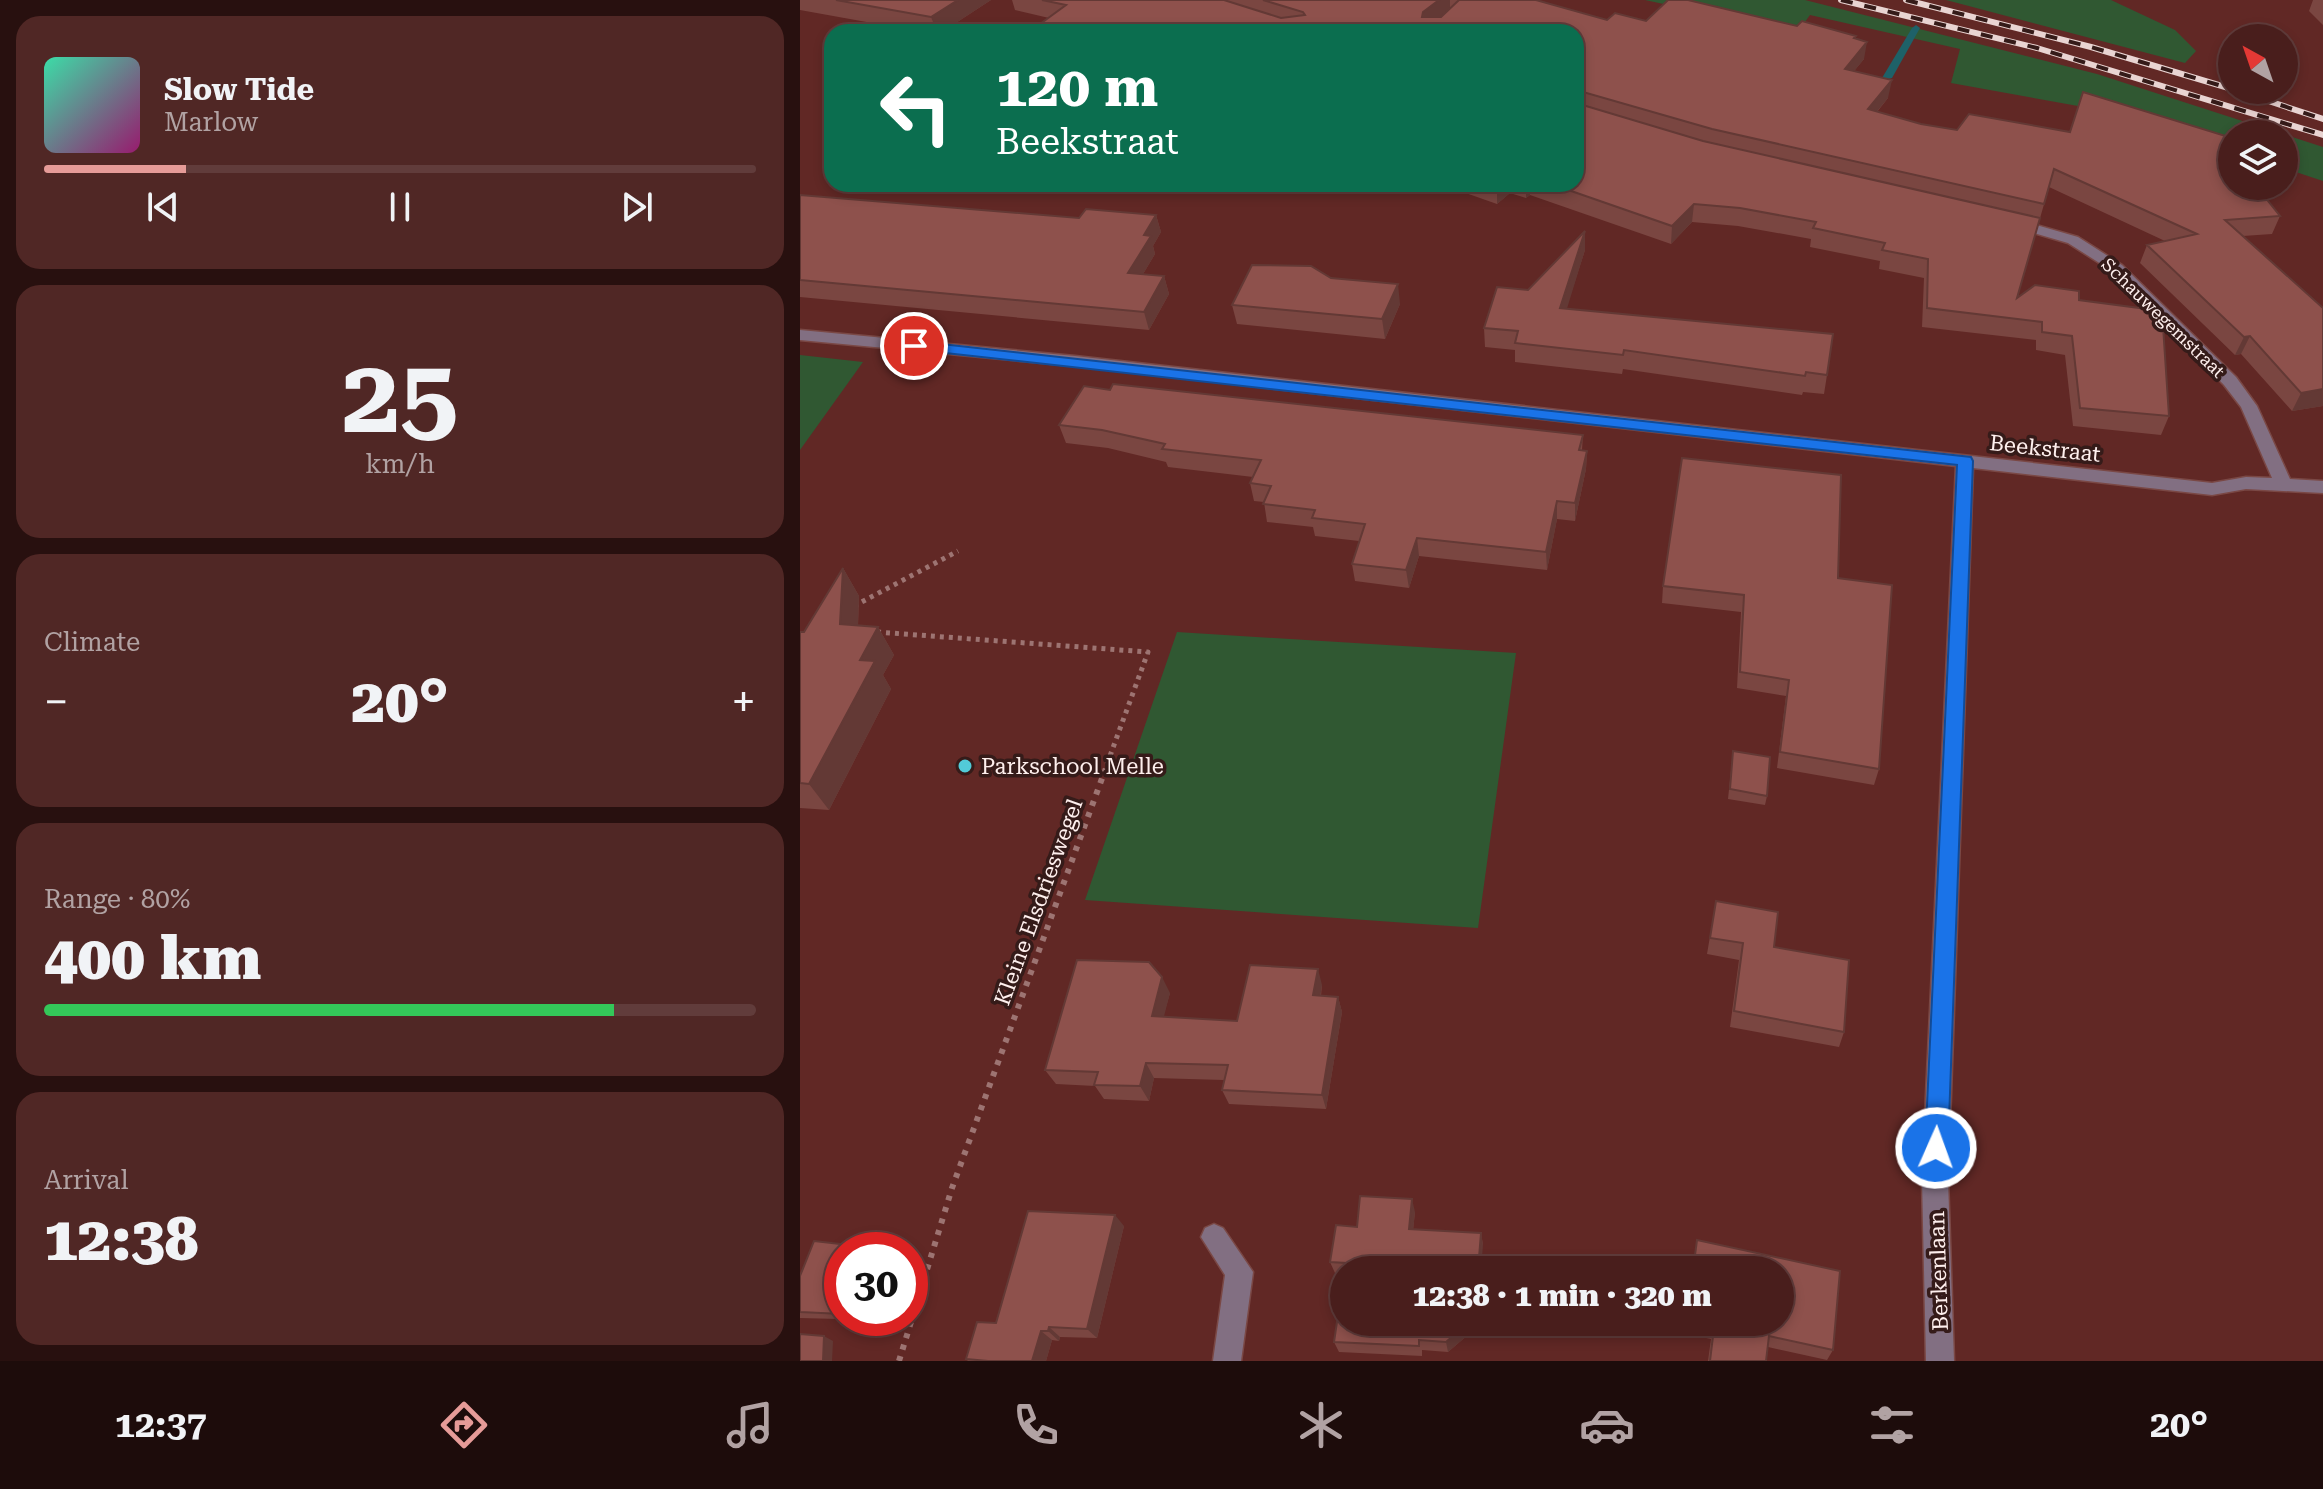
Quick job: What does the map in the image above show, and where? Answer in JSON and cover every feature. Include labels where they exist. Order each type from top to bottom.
[{"type":"street","name":"Schauwegemstraat","points":[[1990,218],[2073,240],[2117,268],[2230,381],[2249,406],[2283,484]]},
{"type":"street","name":"Beekstraat","points":[[800,335],[1091,363],[2212,489],[2246,483],[2283,484]]},
{"type":"street","name":"Berkenlaan","points":[[1940,1361],[1935,1179],[1965,461]]},
{"type":"street","points":[[2283,484],[2323,487]]},
{"type":"street","points":[[1214,1237],[1239,1272],[1227,1361]]},
{"type":"path","points":[[849,609],[958,551]]},
{"type":"path","name":"Kleine Elsdrieswegel","points":[[873,632],[1148,652],[952,1188],[899,1361]]},
{"type":"green space","points":[[1645,0],[1805,0],[2097,74],[2240,120],[2218,120],[2218,147],[2078,106],[1951,83],[1960,49],[1810,15],[1797,33]]},
{"type":"green space","points":[[1946,0],[2111,0],[2175,30],[2196,51],[2185,63]]},
{"type":"green space","points":[[2298,139],[2323,147],[2323,181],[2298,173]]},
{"type":"green space","points":[[800,355],[863,362],[800,450]]},
{"type":"green space","points":[[1177,632],[1516,653],[1478,928],[1085,900]]},
{"type":"building","points":[[836,0],[958,0],[931,17]]},
{"type":"building","points":[[1042,0],[1224,0],[1281,18],[1305,15],[1263,0],[1439,0],[1423,12],[1422,17],[1441,17],[1459,0],[1536,0],[1607,20],[1615,13],[1646,21],[1668,0],[1688,0],[1797,26],[1802,21],[1856,36],[1854,38],[1867,42],[1845,69],[1892,80],[1868,109],[1921,124],[1957,130],[1969,114],[2070,132],[2083,92],[2218,134],[2218,200],[2267,200],[2280,216],[2225,220],[2323,308],[2323,389],[2301,393],[2250,336],[2244,337],[2147,245],[2197,234],[2054,169],[2044,204],[1712,129],[1584,92],[1584,24],[1040,24],[1066,5]]},
{"type":"building","points":[[1584,105],[1703,141],[2040,218],[2017,298],[2035,285],[2079,291],[2079,300],[2162,311],[2169,416],[2080,408],[2072,336],[2042,332],[2042,322],[1927,308],[1928,259],[1882,250],[1885,243],[1813,228],[1816,222],[1740,208],[1694,204],[1672,226],[1574,192],[1584,192]]},
{"type":"building","points":[[800,195],[1079,218],[1086,209],[1156,215],[1144,235],[1151,236],[1128,273],[1164,276],[1144,312],[800,280]]},
{"type":"building","points":[[1585,231],[1560,308],[1833,334],[1827,375],[1806,372],[1805,376],[1624,350],[1623,355],[1515,343],[1518,331],[1484,328],[1497,287],[1528,290]]},
{"type":"building","points":[[1252,265],[1311,266],[1331,278],[1398,284],[1382,319],[1232,305]]},
{"type":"building","points":[[1113,384],[1583,435],[1579,450],[1587,451],[1575,503],[1557,501],[1546,552],[1417,538],[1406,570],[1352,564],[1365,524],[1312,518],[1315,510],[1263,504],[1271,486],[1250,483],[1261,460],[1162,449],[1165,444],[1102,430],[1059,425],[1084,386],[1110,390]]},
{"type":"building","points":[[1682,458],[1841,475],[1838,578],[1892,585],[1879,769],[1780,752],[1789,680],[1740,672],[1744,595],[1663,586]]},
{"type":"building","points":[[843,568],[840,624],[878,627],[860,660],[875,661],[809,784],[800,783],[800,632],[804,632]]},
{"type":"building","points":[[1733,751],[1770,757],[1767,796],[1730,789]]},
{"type":"building","points":[[1716,901],[1778,912],[1774,947],[1849,960],[1844,1032],[1734,1011],[1743,943],[1710,938]]},
{"type":"building","points":[[1077,960],[1149,962],[1162,977],[1152,1016],[1237,1021],[1250,965],[1318,969],[1313,995],[1338,997],[1322,1095],[1222,1090],[1228,1065],[1146,1063],[1140,1086],[1094,1085],[1098,1072],[1045,1070]]},
{"type":"building","points":[[1360,1196],[1412,1199],[1409,1229],[1481,1233],[1479,1256],[1331,1256],[1336,1225],[1357,1227]]},
{"type":"building","points":[[1028,1211],[1115,1215],[1087,1329],[1049,1327],[1048,1331],[1041,1331],[1032,1361],[966,1359],[977,1322],[996,1323]]},
{"type":"building","points":[[1697,1240],[1771,1256],[1695,1256]]},
{"type":"building","points":[[814,1241],[824,1242],[824,1313],[800,1312],[800,1276]]},
{"type":"building","points":[[1794,1261],[1840,1271],[1833,1350],[1769,1336],[1794,1336]]},
{"type":"building","points":[[800,1334],[824,1336],[823,1361],[800,1361]]},
{"type":"building","points":[[1335,1336],[1453,1336],[1446,1342],[1419,1340],[1419,1346],[1334,1342]]},
{"type":"building","points":[[1713,1336],[1769,1336],[1766,1361],[1710,1361]]},
{"type":"waterway","points":[[1887,78],[1916,28]]},
{"type":"railway","points":[[1841,0],[2037,48],[2323,135]]},
{"type":"railway","points":[[1906,0],[2091,47],[2218,85]]},
{"type":"railway","points":[[2277,104],[2323,119]]},
{"type":"place","name":"Parkschool Melle","points":[[965,766]]},
{"type":"route","points":[[914,346],[1965,461],[1936,1148]]}]
